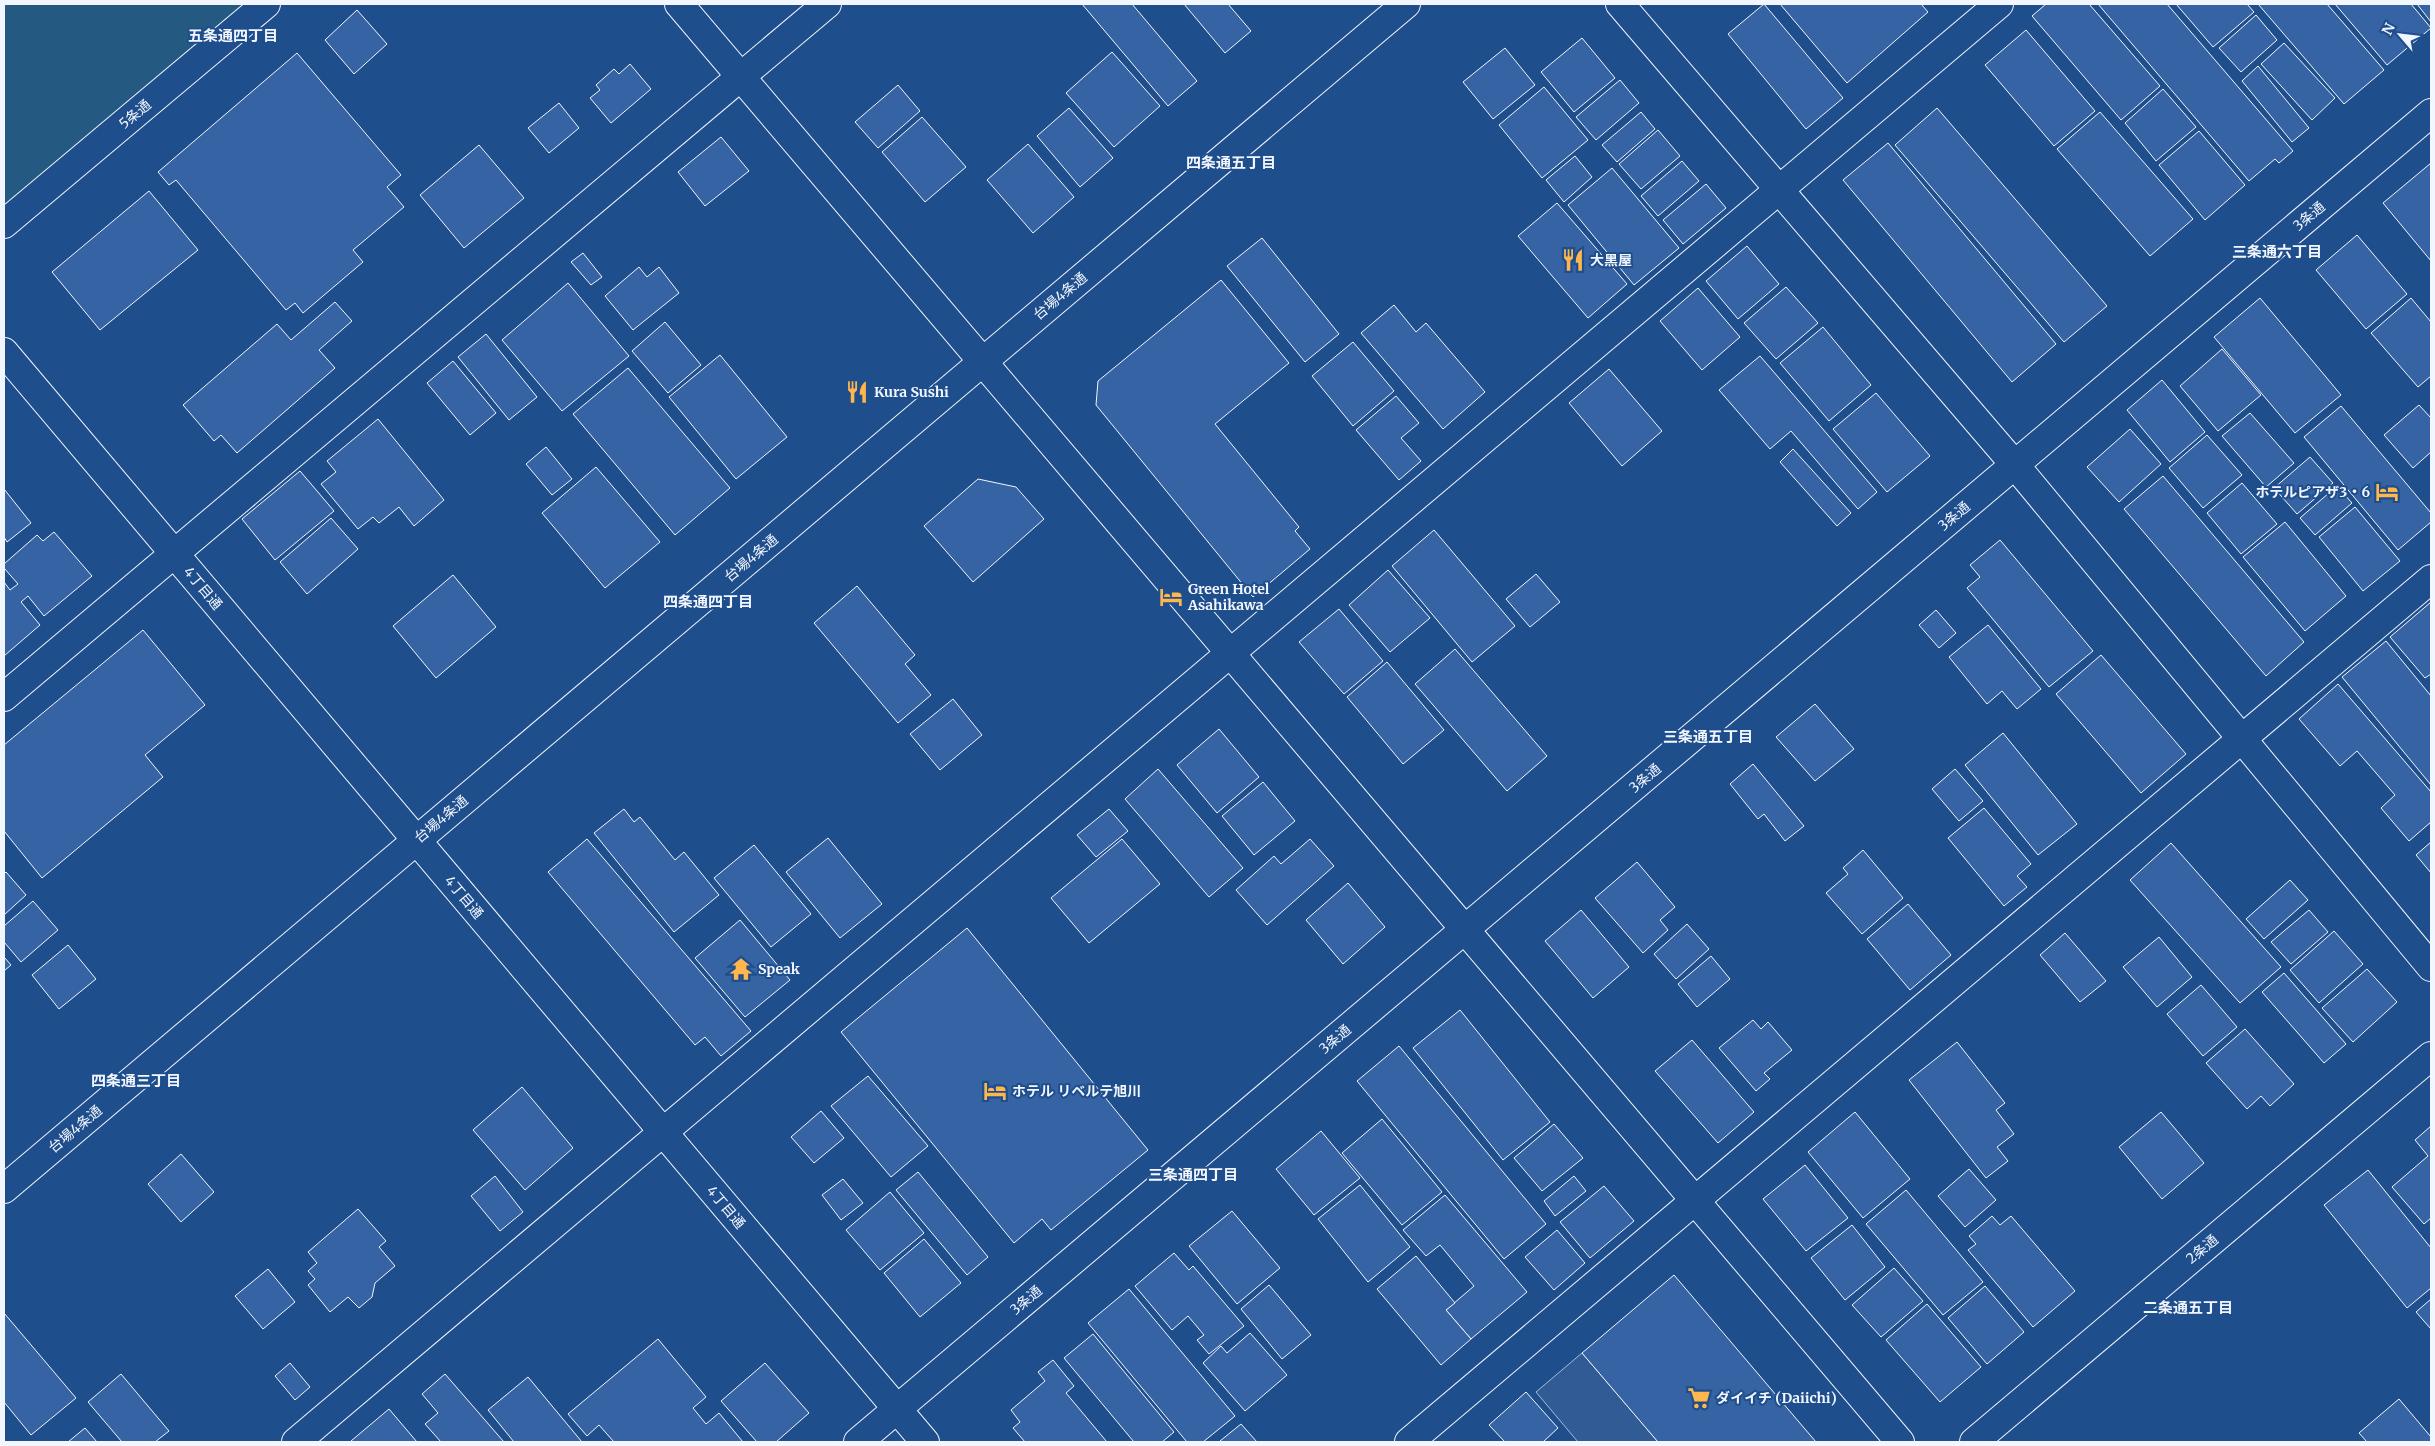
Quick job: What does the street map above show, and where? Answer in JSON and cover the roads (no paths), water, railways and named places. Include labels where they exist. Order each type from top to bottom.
[{"type":"main road","name":"5条通","points":[[4,224],[266,4]]},
{"type":"main road","points":[[678,4],[1900,1442]]},
{"type":"main road","points":[[4,697],[173,552],[827,4]]},
{"type":"main road","name":"台場4条通","points":[[4,1190],[1406,4]]},
{"type":"main road","points":[[1620,4],[1780,188],[2015,465],[2431,967]]},
{"type":"main road","points":[[296,1442],[1229,652],[1999,4]]},
{"type":"main road","name":"3条通","points":[[858,1442],[2431,113]]},
{"type":"main road","name":"4丁目通","points":[[4,352],[926,1442]]},
{"type":"main road","points":[[1409,1442],[2431,579]]},
{"type":"main road","name":"2条通","points":[[1974,1442],[2431,1056]]},
{"type":"place","name":"大黑屋","points":[[1573,260]]},
{"type":"place","name":"Kura Sushi","points":[[857,392]]},
{"type":"place","name":"ホテルピアザ3・6","points":[[2387,492]]},
{"type":"place","name":"Green Hotel Asahikawa","points":[[1171,597]]},
{"type":"place","name":"Speak","points":[[741,969]]},
{"type":"place","name":"ホテル リベルテ旭川","points":[[995,1091]]},
{"type":"place","name":"ダイイチ (Daiichi)","points":[[1699,1398]]},
{"type":"district","name":"五条通四丁目","points":[[233,36]]},
{"type":"district","name":"四条通五丁目","points":[[1231,163]]},
{"type":"district","name":"三条通六丁目","points":[[2277,252]]},
{"type":"district","name":"四条通四丁目","points":[[708,602]]},
{"type":"district","name":"三条通五丁目","points":[[1708,737]]},
{"type":"district","name":"四条通三丁目","points":[[136,1081]]},
{"type":"district","name":"三条通四丁目","points":[[1193,1175]]},
{"type":"district","name":"二条通五丁目","points":[[2188,1308]]}]
